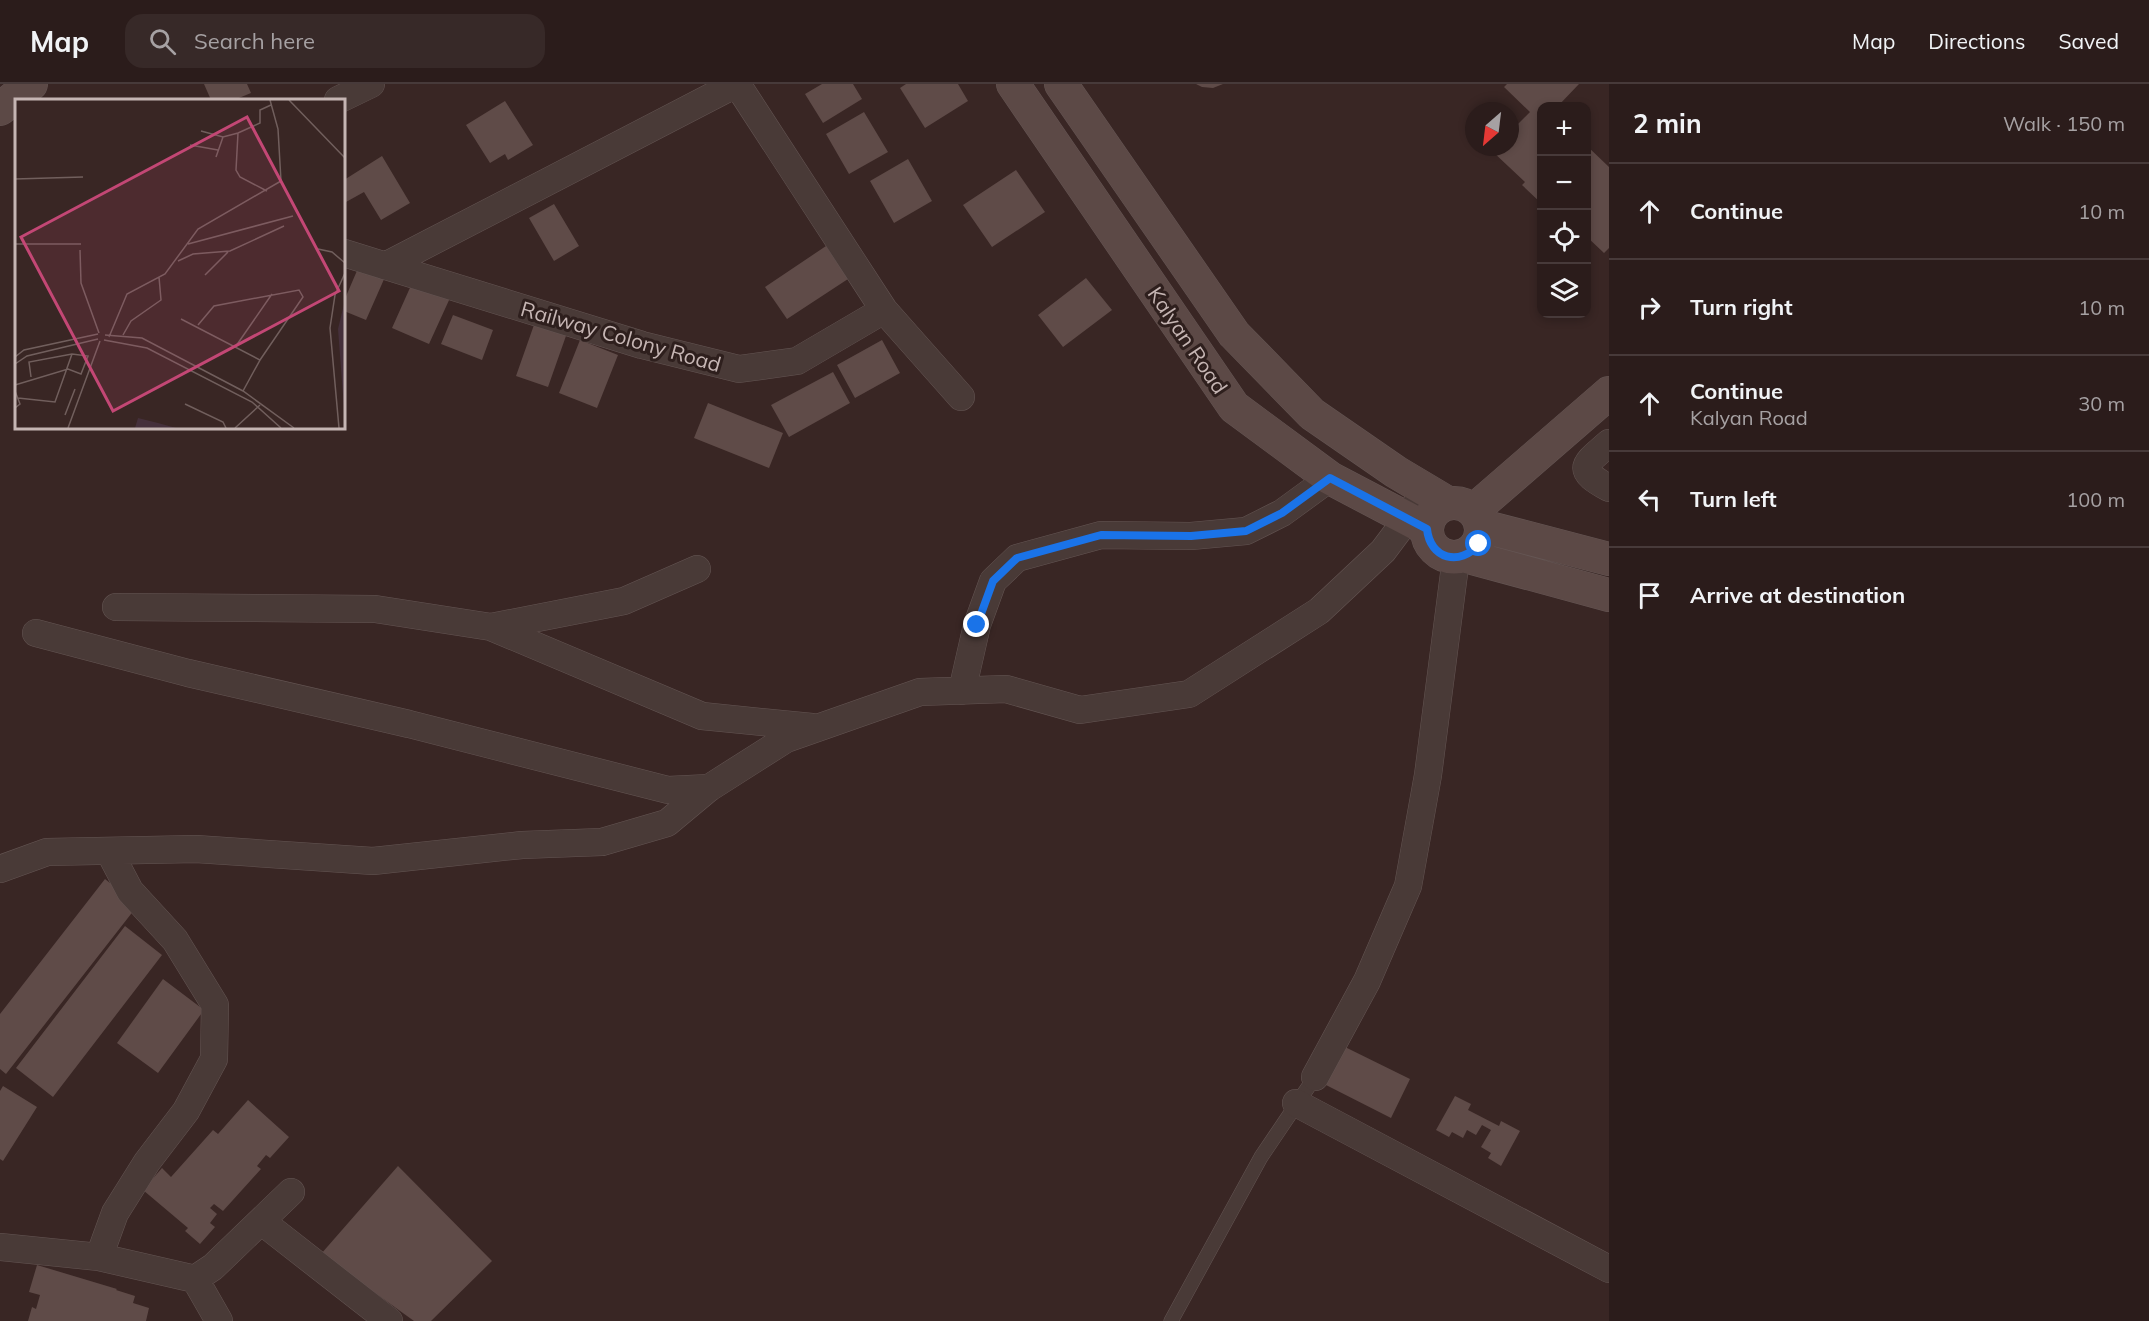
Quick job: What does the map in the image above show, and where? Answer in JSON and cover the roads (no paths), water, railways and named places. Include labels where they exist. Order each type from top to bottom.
[{"type":"main road","points":[[0,109],[31,84]]},
{"type":"main road","name":"Kalyan Road","points":[[1013,84],[1234,407],[1330,478],[1417,524]]},
{"type":"main road","name":"Kalyan Road","points":[[1061,84],[1234,334],[1312,414],[1396,472],[1457,507],[1609,559]]},
{"type":"main road","points":[[1609,393],[1457,507],[1440,507],[1433,512],[1429,520],[1417,524],[1432,546],[1447,557],[1460,557],[1609,595]]},
{"type":"main road","points":[[1457,507],[1479,544],[1460,557]]},
{"type":"street","points":[[340,99],[371,84]]},
{"type":"street","points":[[385,266],[736,84],[884,310],[961,397]]},
{"type":"street","name":"Railway Colony Road","points":[[345,253],[642,345],[739,369],[797,361],[884,310]]},
{"type":"street","points":[[1609,443],[1589,460],[1586,466],[1586,472],[1592,479],[1609,488]]},
{"type":"street","points":[[962,691],[977,625],[993,581],[1017,558],[1101,535],[1191,536],[1246,531],[1282,513],[1330,478]]},
{"type":"street","points":[[0,869],[47,852],[196,849],[373,861],[522,846],[602,842],[667,823],[709,788],[786,739],[920,692],[1006,689],[1080,710],[1189,694],[1319,611],[1383,551],[1417,524]]},
{"type":"street","points":[[1315,1077],[1367,981],[1408,885],[1428,775],[1460,557]]},
{"type":"street","points":[[491,627],[624,601],[697,569]]},
{"type":"street","points":[[116,607],[375,609],[491,627],[702,716],[819,728]]},
{"type":"street","points":[[36,633],[188,673],[409,724],[668,790],[709,788]]},
{"type":"street","points":[[99,1257],[115,1213],[147,1162],[186,1111],[214,1059],[215,1005],[175,940],[130,891],[110,851]]},
{"type":"street","points":[[1296,1103],[1609,1269]]},
{"type":"street","points":[[0,1247],[99,1257],[195,1279],[213,1267],[291,1192]]},
{"type":"street","points":[[261,1221],[389,1321]]},
{"type":"street","points":[[195,1279],[219,1321]]},
{"type":"lane","points":[[1171,1321],[1261,1156],[1315,1077]]}]
